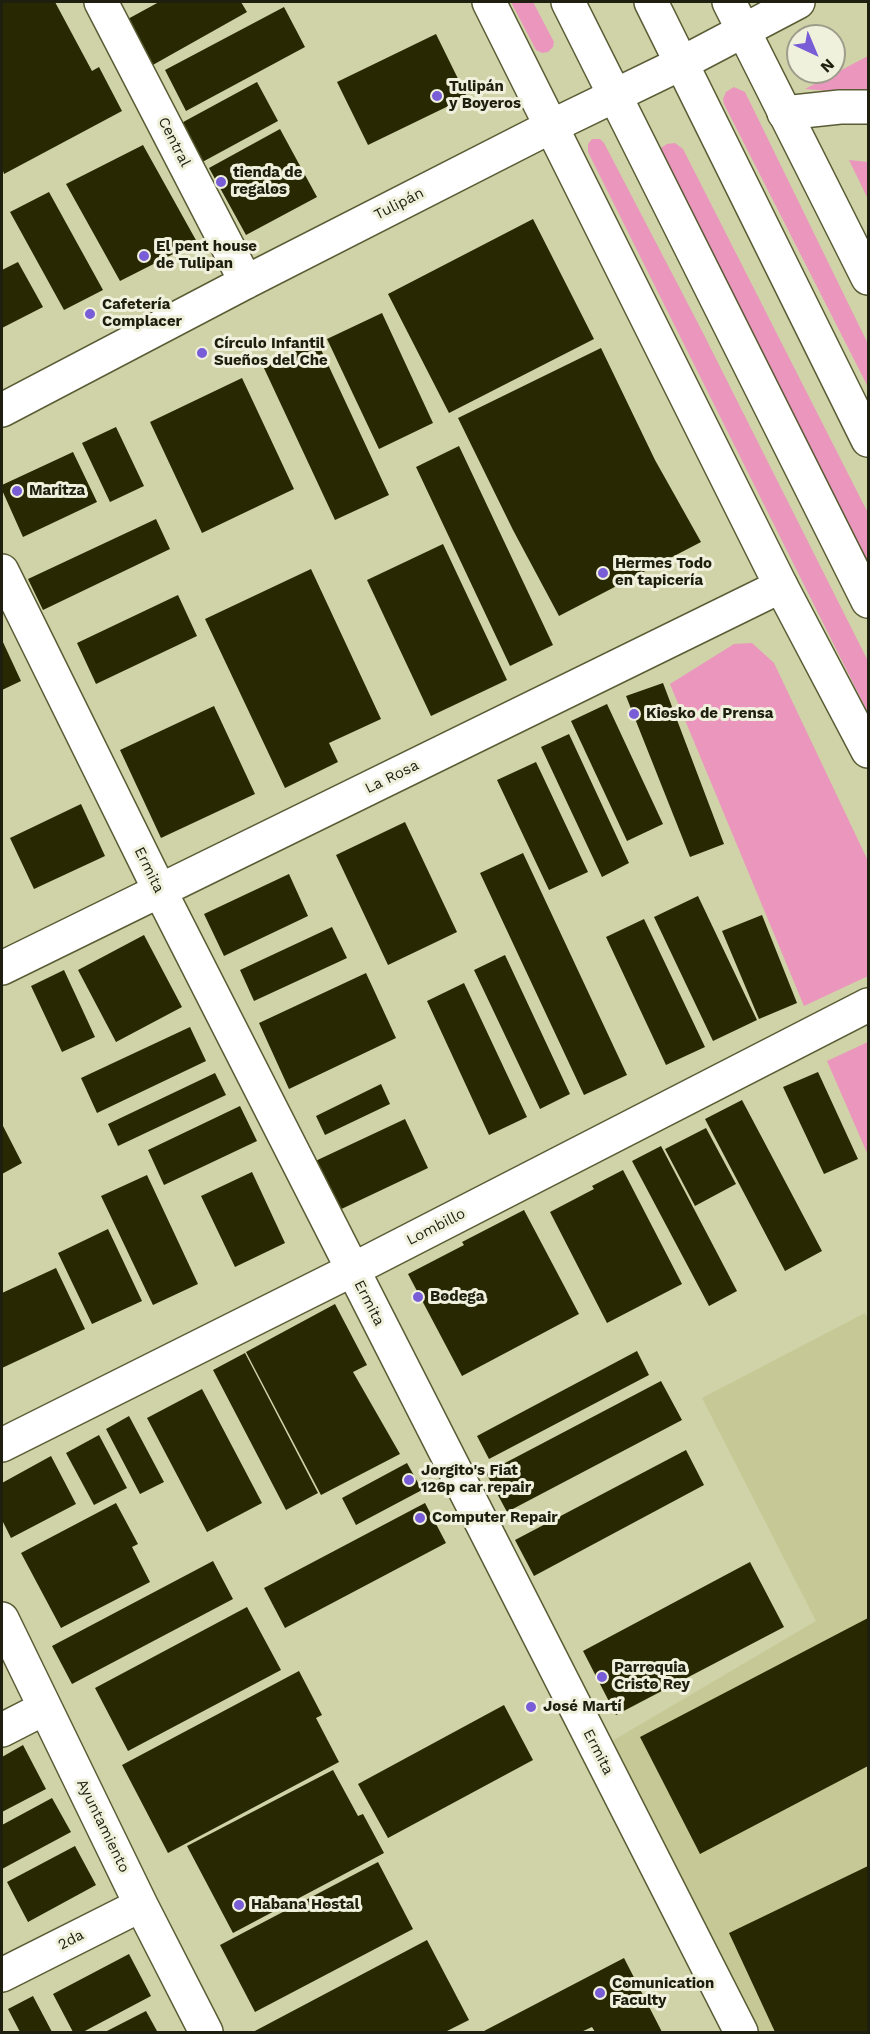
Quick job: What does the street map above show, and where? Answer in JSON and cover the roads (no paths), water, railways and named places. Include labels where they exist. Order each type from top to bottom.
[{"type":"main road","name":"Central","points":[[101,2],[246,282]]},
{"type":"main road","points":[[489,2],[781,586],[868,751]]},
{"type":"main road","points":[[568,2],[868,601]]},
{"type":"main road","points":[[651,2],[868,440]]},
{"type":"main road","name":"Tulipán","points":[[2,410],[246,282],[552,126],[682,63],[736,15],[798,2]]},
{"type":"main road","points":[[736,15],[868,278]]},
{"type":"main road","points":[[784,113],[840,107],[868,107]]},
{"type":"main road","name":"Ermita","points":[[2,571],[160,891],[741,2032]]},
{"type":"main road","name":"La Rosa","points":[[2,968],[781,586]]},
{"type":"main road","name":"Lombillo","points":[[2,1444],[352,1270],[868,1005]]},
{"type":"main road","name":"Ayuntamiento","points":[[2,1619],[141,1905],[206,2032]]},
{"type":"main road","points":[[2,1730],[45,1708]]},
{"type":"main road","name":"2da","points":[[2,1975],[141,1905]]},
{"type":"place","name":"Tulipán y Boyeros","points":[[437,96]]},
{"type":"place","name":"tienda de regalos","points":[[221,182]]},
{"type":"place","name":"El pent house de Tulipan","points":[[144,256]]},
{"type":"place","name":"Cafetería Complacer","points":[[90,314]]},
{"type":"place","name":"Círculo Infantil Sueños del Che","points":[[202,353]]},
{"type":"place","name":"Maritza","points":[[17,491]]},
{"type":"place","name":"Hermes Todo en tapicería","points":[[603,573]]},
{"type":"place","name":"Kiosko de Prensa","points":[[634,714]]},
{"type":"place","name":"Bodega","points":[[418,1297]]},
{"type":"place","name":"Jorgito's Fiat 126p car repair","points":[[409,1480]]},
{"type":"place","name":"Computer Repair","points":[[420,1518]]},
{"type":"place","name":"Parroquia Cristo Rey","points":[[602,1677]]},
{"type":"place","name":"José Martí","points":[[531,1707]]},
{"type":"place","name":"Habana Hostal","points":[[239,1905]]},
{"type":"place","name":"Comunication Faculty","points":[[600,1993]]}]
